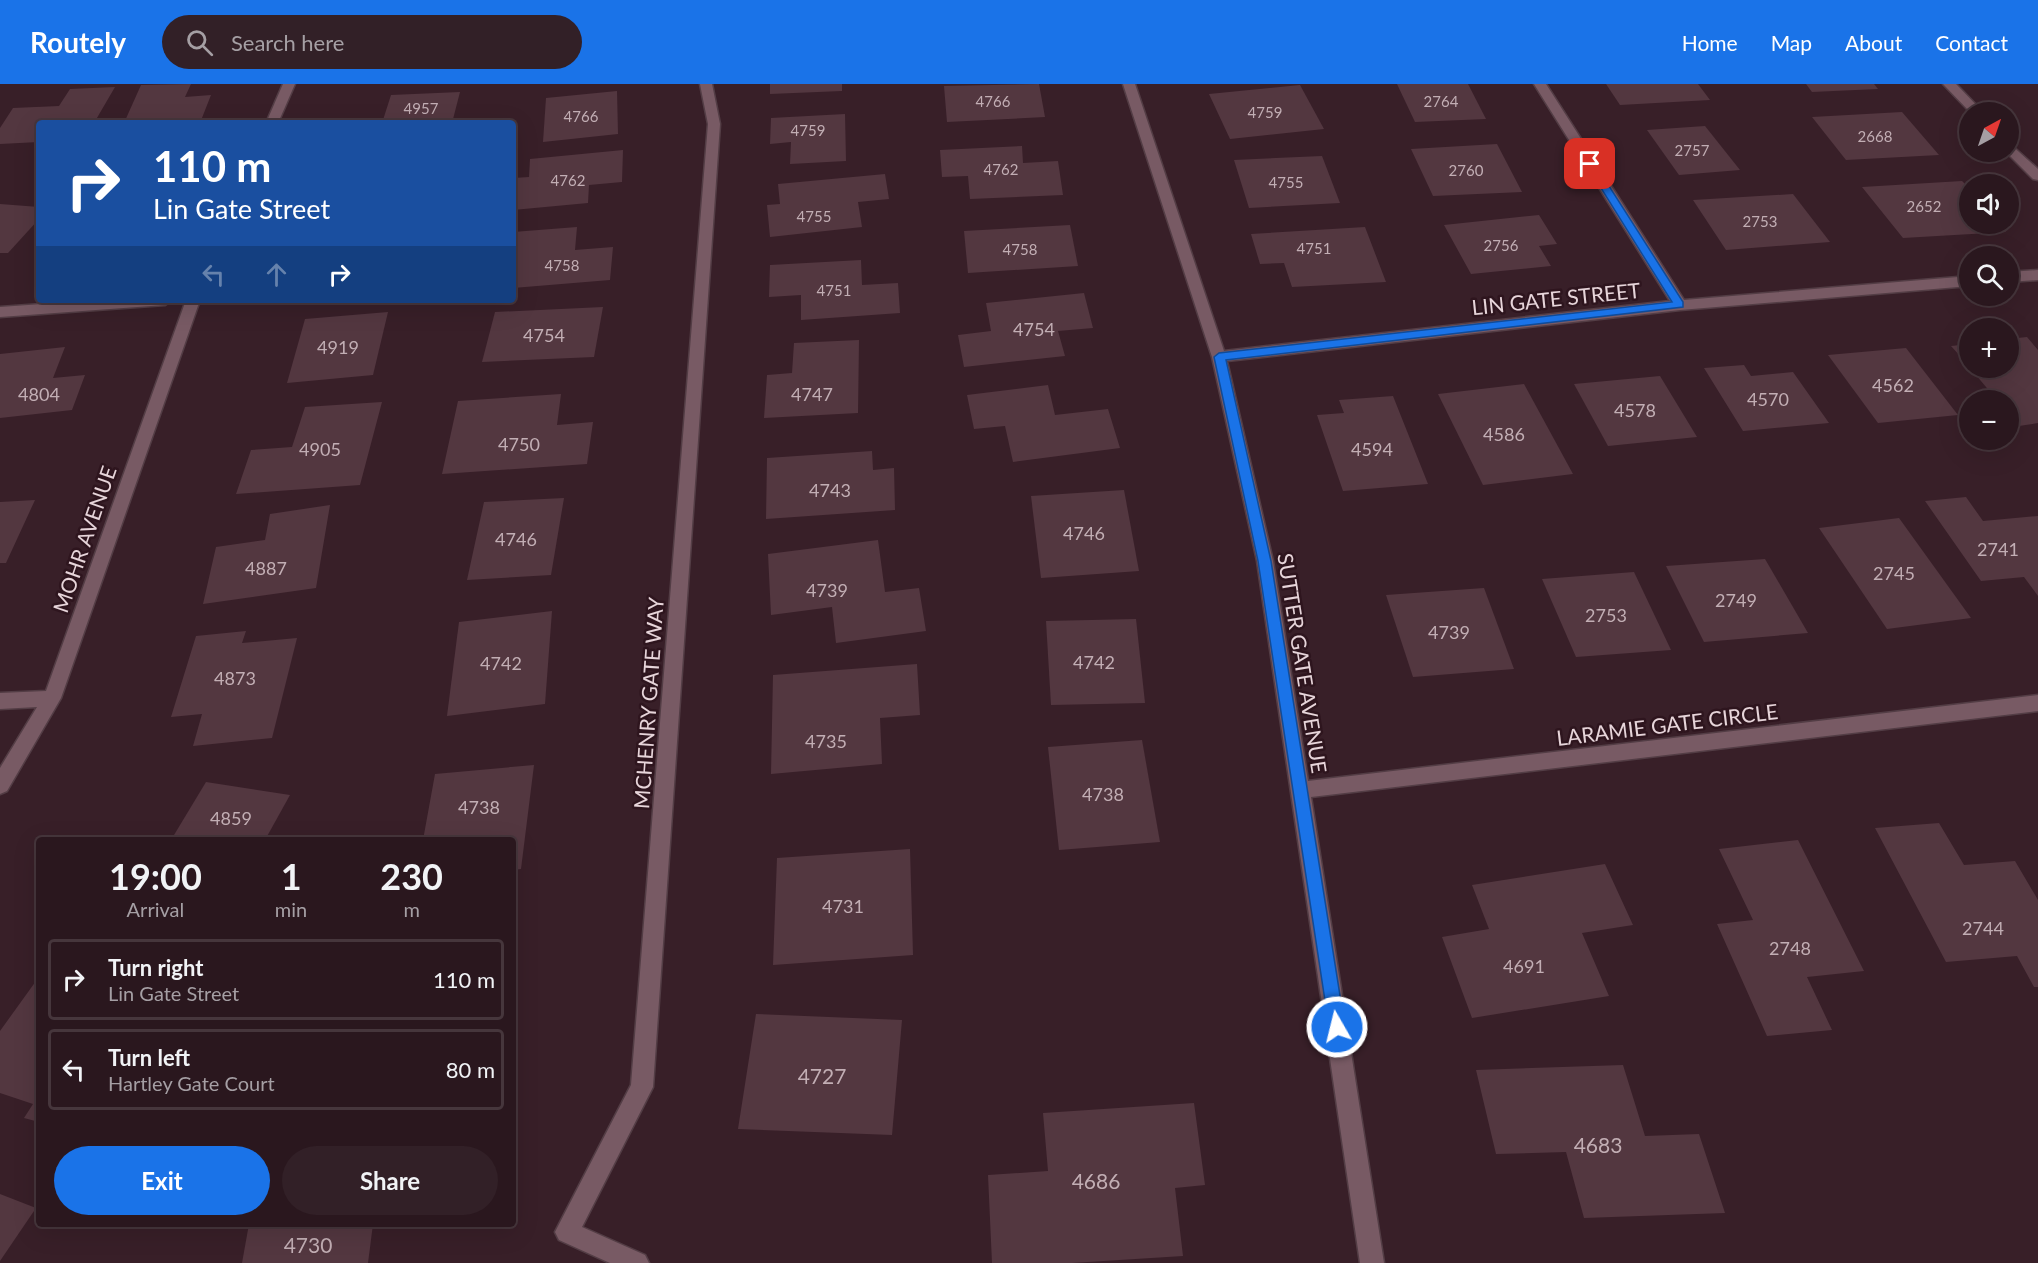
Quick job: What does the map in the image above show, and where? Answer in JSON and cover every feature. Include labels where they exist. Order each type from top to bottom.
[{"type":"street","points":[[273,120],[289,84]]},
{"type":"street","name":"MCHENRY GATE WAY","points":[[638,1263],[567,1232],[642,1087],[714,124],[706,84]]},
{"type":"street","name":"SUTTER GATE AVENUE","points":[[1129,84],[1219,357],[1265,561],[1372,1263]]},
{"type":"street","points":[[1540,84],[1680,305]]},
{"type":"street","points":[[1949,84],[1967,102]]},
{"type":"street","points":[[2019,157],[2038,176]]},
{"type":"street","points":[[2019,276],[2038,275]]},
{"type":"street","name":"LIN GATE STREET","points":[[1219,357],[1680,305],[1959,282]]},
{"type":"street","points":[[0,312],[124,303]]},
{"type":"street","name":"MOHR AVENUE","points":[[0,785],[52,698],[192,303]]},
{"type":"street","points":[[0,701],[52,698]]},
{"type":"street","name":"LARAMIE GATE CIRCLE","points":[[1301,790],[2038,703]]},
{"type":"building","points":[[191,84],[185,97],[211,95],[201,120],[125,120],[141,85]]},
{"type":"building","points":[[770,84],[842,84],[842,91],[770,94]]},
{"type":"building","points":[[1039,84],[1045,117],[947,122],[944,86]]},
{"type":"building","points":[[1397,84],[1468,84],[1486,119],[1415,122]]},
{"type":"building","points":[[1606,84],[1698,84],[1710,100],[1620,105]]},
{"type":"building","points":[[1806,84],[1874,84],[1878,89],[1812,92]]},
{"type":"building","points":[[1300,85],[1324,129],[1230,139],[1209,94]]},
{"type":"building","points":[[115,87],[96,120],[36,120],[36,142],[0,144],[0,128],[13,108],[59,106],[70,89]]},
{"type":"building","points":[[617,91],[618,134],[543,142],[546,98]]},
{"type":"building","points":[[460,92],[453,120],[383,120],[391,95]]},
{"type":"building","points":[[1902,112],[1939,155],[1846,160],[1812,117]]},
{"type":"building","points":[[845,114],[846,161],[790,164],[791,142],[770,144],[771,118]]},
{"type":"building","points":[[1705,126],[1740,170],[1679,175],[1647,130]]},
{"type":"building","points":[[1497,144],[1522,192],[1433,196],[1411,149]]},
{"type":"building","points":[[1022,146],[1023,163],[1058,161],[1063,195],[970,199],[968,176],[942,177],[940,150]]},
{"type":"building","points":[[623,150],[622,182],[589,185],[588,203],[516,210],[516,178],[529,177],[530,159]]},
{"type":"building","points":[[1322,156],[1340,203],[1249,208],[1234,160]]},
{"type":"building","points":[[885,174],[889,199],[858,202],[862,227],[770,237],[767,205],[780,204],[778,184]]},
{"type":"building","points":[[1959,181],[1959,234],[1972,234],[1903,238],[1862,187]]},
{"type":"building","points":[[1793,194],[1830,242],[1726,250],[1693,200]]},
{"type":"building","points":[[0,204],[36,207],[36,222],[8,253],[0,253]]},
{"type":"building","points":[[1539,215],[1557,244],[1539,246],[1551,266],[1471,274],[1444,225]]},
{"type":"building","points":[[1070,225],[1078,266],[968,273],[964,231]]},
{"type":"building","points":[[577,227],[575,250],[613,247],[610,280],[516,288],[516,232]]},
{"type":"building","points":[[1365,227],[1386,282],[1292,287],[1284,263],[1260,264],[1251,234]]},
{"type":"building","points":[[861,260],[862,285],[898,283],[900,313],[801,320],[801,295],[769,297],[770,265]]},
{"type":"building","points":[[1084,293],[1093,328],[1058,331],[1065,356],[964,367],[958,335],[991,331],[986,303]]},
{"type":"building","points":[[603,307],[594,357],[482,362],[495,312]]},
{"type":"building","points":[[388,312],[373,375],[287,383],[305,319]]},
{"type":"building","points":[[2027,337],[2038,350],[2038,423],[2019,426],[2019,390],[1989,390],[1978,378],[2019,378],[2019,338]]},
{"type":"building","points":[[859,340],[858,413],[764,418],[767,375],[792,373],[794,343]]},
{"type":"building","points":[[1959,345],[1959,355],[1951,346]]},
{"type":"building","points":[[65,347],[53,378],[85,375],[72,410],[0,418],[0,354]]},
{"type":"building","points":[[1906,348],[1958,415],[1878,423],[1828,355]]},
{"type":"building","points":[[1744,365],[1751,376],[1793,372],[1829,423],[1743,431],[1704,368]]},
{"type":"building","points":[[1660,376],[1697,437],[1608,446],[1574,384]]},
{"type":"building","points":[[1524,384],[1573,474],[1483,485],[1438,394]]},
{"type":"building","points":[[1048,385],[1055,415],[1108,409],[1120,448],[1013,462],[1005,426],[974,429],[967,395]]},
{"type":"building","points":[[561,394],[557,425],[593,422],[587,464],[442,474],[458,401]]},
{"type":"building","points":[[1393,396],[1428,484],[1343,491],[1317,415],[1344,413],[1339,400]]},
{"type":"building","points":[[382,402],[360,485],[236,494],[251,450],[292,447],[305,407]]},
{"type":"building","points":[[872,451],[873,470],[894,468],[895,510],[766,519],[767,458]]},
{"type":"building","points":[[1124,490],[1139,571],[1041,578],[1031,496]]},
{"type":"building","points":[[1966,497],[1983,521],[2038,516],[2038,596],[2024,577],[1981,581],[1925,501]]},
{"type":"building","points":[[564,498],[551,575],[467,580],[484,502]]},
{"type":"building","points":[[35,500],[6,563],[0,563],[0,502]]},
{"type":"building","points":[[330,505],[316,588],[203,604],[216,547],[265,540],[270,514]]},
{"type":"building","points":[[1899,518],[1971,618],[1887,629],[1819,528]]},
{"type":"building","points":[[878,540],[885,592],[919,588],[926,631],[836,643],[832,607],[771,615],[768,554]]},
{"type":"building","points":[[1765,559],[1808,633],[1704,642],[1666,566]]},
{"type":"building","points":[[1634,572],[1671,650],[1576,657],[1542,579]]},
{"type":"building","points":[[1484,588],[1514,669],[1413,677],[1386,595]]},
{"type":"building","points":[[552,611],[545,704],[447,716],[459,622]]},
{"type":"building","points":[[1136,619],[1145,703],[1051,705],[1046,621]]},
{"type":"building","points":[[246,631],[242,643],[297,638],[272,738],[193,746],[202,714],[171,717],[196,636]]},
{"type":"building","points":[[917,664],[920,715],[880,718],[882,764],[771,774],[773,675]]},
{"type":"building","points":[[1142,740],[1160,842],[1059,850],[1048,747]]},
{"type":"building","points":[[534,765],[521,869],[516,870],[516,837],[424,837],[435,774]]},
{"type":"building","points":[[206,782],[290,795],[267,837],[173,837]]},
{"type":"building","points":[[1939,823],[1964,865],[2015,861],[2038,900],[2038,987],[2034,987],[2017,956],[1946,962],[1875,828]]},
{"type":"building","points":[[1798,840],[1864,971],[1807,977],[1832,1030],[1767,1036],[1717,924],[1753,920],[1719,849]]},
{"type":"building","points":[[910,849],[913,955],[773,965],[777,858]]},
{"type":"building","points":[[1605,864],[1633,925],[1582,933],[1609,996],[1472,1018],[1442,937],[1489,929],[1472,885]]},
{"type":"building","points":[[36,981],[36,1121],[24,1118],[33,1104],[0,1093],[0,1031]]},
{"type":"building","points":[[756,1014],[902,1020],[892,1135],[738,1129]]},
{"type":"building","points":[[1623,1065],[1645,1136],[1699,1134],[1725,1213],[1584,1218],[1566,1152],[1496,1154],[1476,1070]]},
{"type":"building","points":[[1194,1103],[1205,1185],[1175,1188],[1183,1256],[1072,1263],[992,1263],[988,1175],[1048,1171],[1043,1113]]},
{"type":"building","points":[[0,1194],[36,1208],[0,1261]]},
{"type":"building","points":[[248,1227],[373,1227],[368,1263],[242,1263]]},
{"type":"route","points":[[1337,1027],[1265,561],[1219,357],[1680,305],[1590,164]]}]
